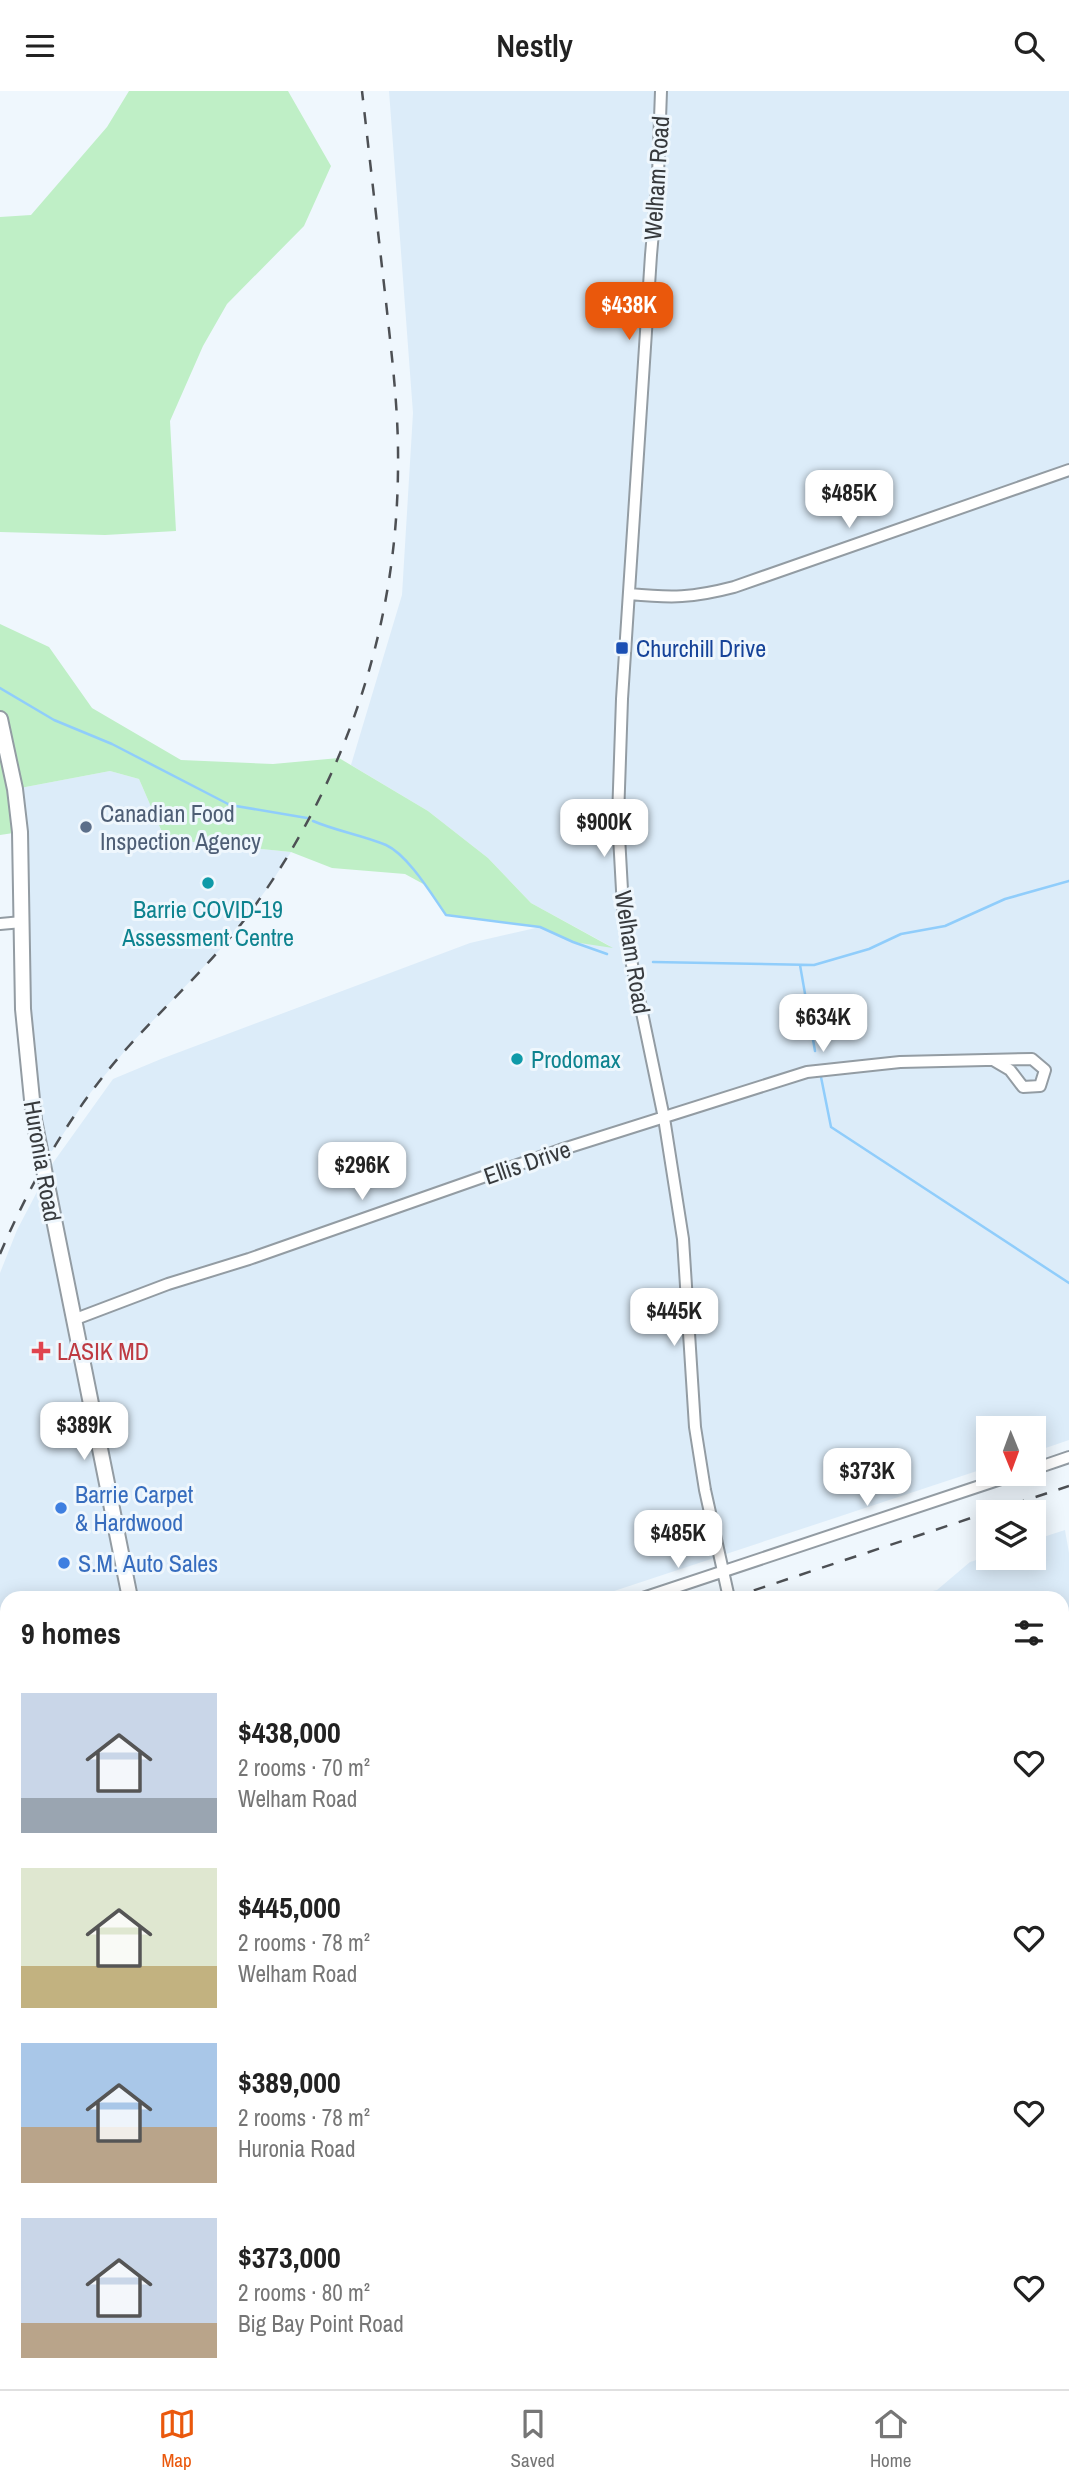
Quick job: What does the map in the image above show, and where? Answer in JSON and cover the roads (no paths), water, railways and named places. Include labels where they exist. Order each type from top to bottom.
[{"type":"main road","name":"Huronia Road","points":[[0,719],[15,789],[20,832],[23,1009],[34,1120],[129,1591]]},
{"type":"street","name":"Welham Road","points":[[661,91],[659,175],[651,255],[622,699],[618,809],[623,908],[630,955],[664,1118],[683,1239],[695,1427],[705,1490],[728,1591]]},
{"type":"street","points":[[629,594],[698,596],[734,587],[1069,470]]},
{"type":"street","points":[[0,924],[22,922]]},
{"type":"street","name":"Ellis Drive","points":[[73,1320],[168,1284],[249,1259],[560,1150],[807,1072],[900,1062],[993,1060]]},
{"type":"street","points":[[1046,1465],[1069,1457]]},
{"type":"street","points":[[664,1591],[980,1486]]},
{"type":"waterway","points":[[0,688],[54,720],[112,744],[230,805],[307,818]]},
{"type":"waterway","points":[[313,821],[394,850],[419,876],[446,915],[540,927],[607,954]]},
{"type":"waterway","points":[[653,962],[814,965],[869,949],[901,934],[945,926],[1005,899],[1069,881]]},
{"type":"waterway","points":[[800,965],[815,1051]]},
{"type":"waterway","points":[[821,1077],[831,1127],[1069,1283]]},
{"type":"railway","points":[[0,1254],[55,1145],[89,1095],[128,1047],[232,936],[280,869],[310,817],[358,706],[375,648],[387,589],[395,530],[398,469],[393,365],[362,91]]},
{"type":"railway","points":[[1026,1500],[1069,1486]]},
{"type":"railway","points":[[752,1591],[976,1516]]},
{"type":"place","name":"Churchill Drive","points":[[622,648]]},
{"type":"place","name":"Canadian Food Inspection Agency","points":[[86,827]]},
{"type":"place","name":"Barrie COVID-19 Assessment Centre","points":[[208,883]]},
{"type":"place","name":"Prodomax","points":[[517,1059]]},
{"type":"place","name":"LASIK MD","points":[[41,1351]]},
{"type":"place","name":"Barrie Carpet & Hardwood","points":[[61,1508]]},
{"type":"place","name":"S.M. Auto Sales","points":[[64,1563]]}]
